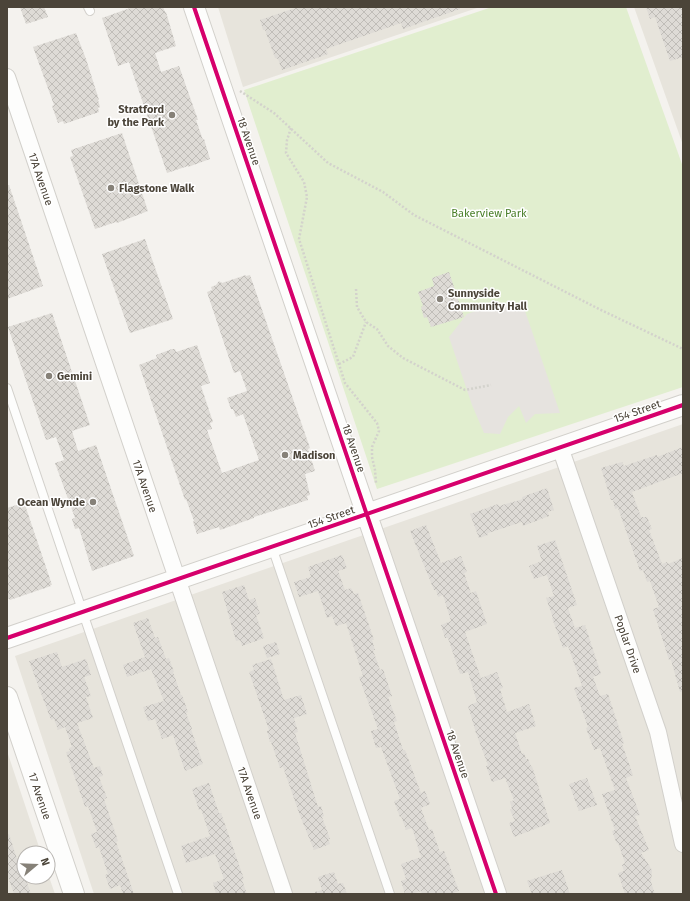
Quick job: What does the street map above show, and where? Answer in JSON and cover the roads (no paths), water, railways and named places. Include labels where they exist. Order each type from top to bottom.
[{"type":"street","name":"18 Avenue","points":[[194,7],[496,894]]},
{"type":"street","name":"17A Avenue","points":[[7,78],[284,894]]},
{"type":"street","name":"154 Street","points":[[7,638],[683,405]]},
{"type":"street","name":"Poplar Drive","points":[[560,447],[658,732],[683,844]]},
{"type":"street","name":"17 Avenue","points":[[7,697],[74,894]]},
{"type":"lane","points":[[7,388],[84,612],[178,894]]},
{"type":"lane","points":[[272,547],[390,894]]},
{"type":"place","name":"Stratford by the Park","points":[[172,115]]},
{"type":"place","name":"Flagstone Walk","points":[[111,188]]},
{"type":"place","name":"Sunnyside Community Hall","points":[[440,299]]},
{"type":"place","name":"Gemini","points":[[49,376]]},
{"type":"place","name":"Madison","points":[[285,455]]},
{"type":"place","name":"Ocean Wynde","points":[[93,502]]},
{"type":"park label","name":"Bakerview Park","points":[[489,213]]}]
